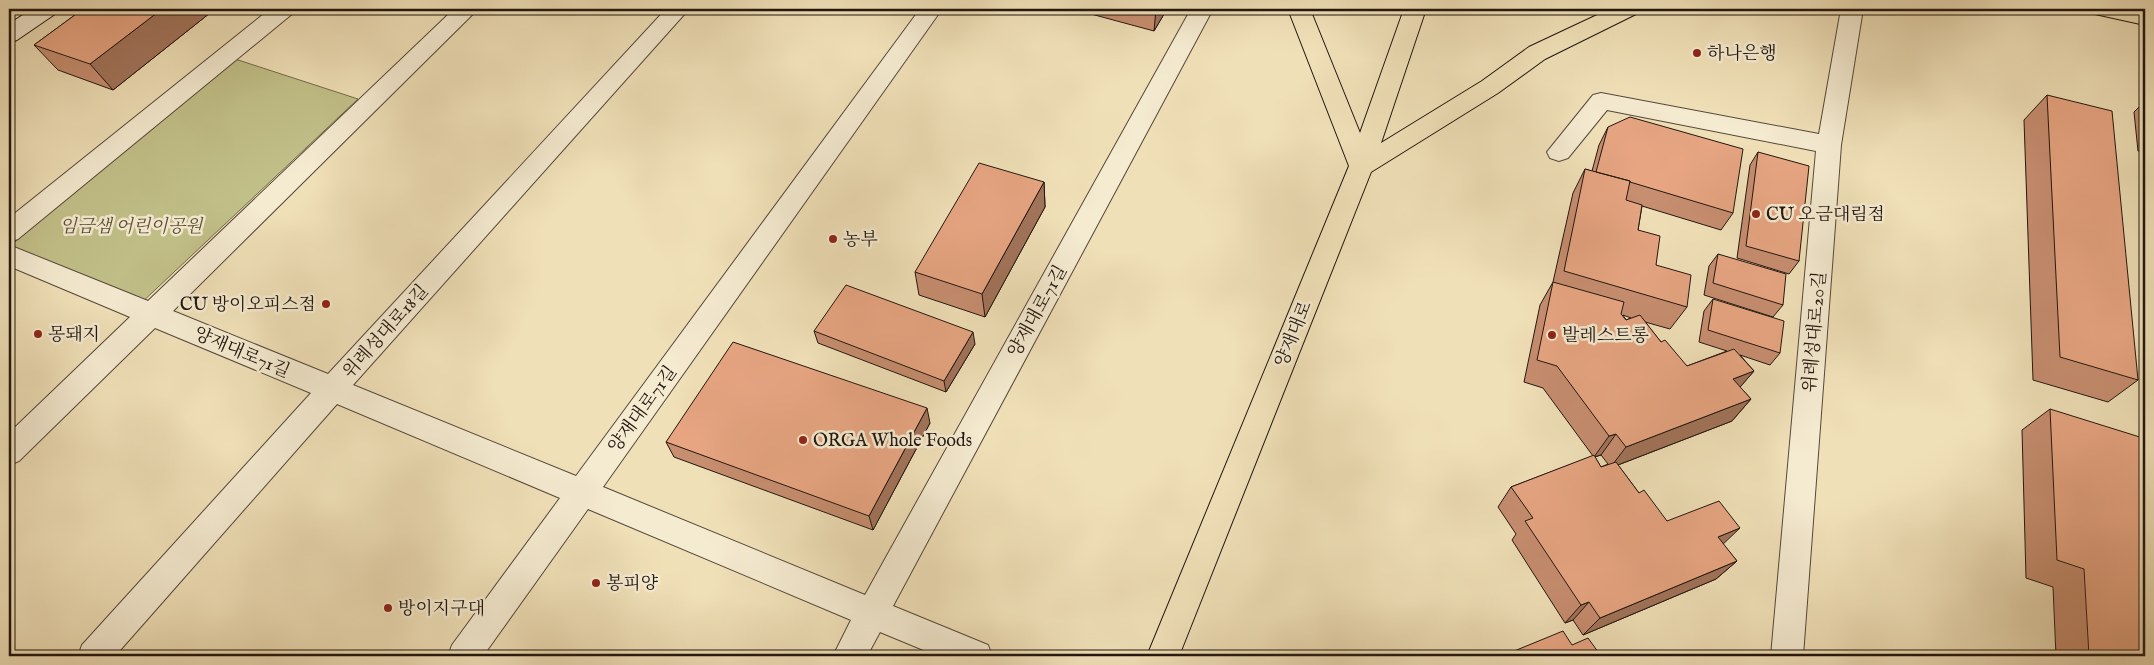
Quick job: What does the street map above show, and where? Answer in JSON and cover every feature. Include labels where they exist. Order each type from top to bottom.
[{"type":"main road","points":[[1299,9],[1361,166],[1441,119],[1537,53],[1628,9]]},
{"type":"main road","name":"양재대로","points":[[1163,656],[1361,166],[1415,9]]},
{"type":"main road","points":[[2103,9],[2145,18]]},
{"type":"street","points":[[9,35],[47,9]]},
{"type":"street","points":[[9,232],[284,9]]},
{"type":"street","points":[[9,452],[467,9]]},
{"type":"street","name":"위례성대로18길","points":[[94,656],[332,389],[678,9]]},
{"type":"street","name":"양재대로71길","points":[[464,656],[931,9]]},
{"type":"street","name":"양재대로71길","points":[[849,656],[1202,9]]},
{"type":"street","name":"위례성대로20길","points":[[1788,656],[1829,145],[1852,9]]},
{"type":"street","points":[[1558,152],[1601,101],[1829,145]]},
{"type":"street","name":"양재대로71길","points":[[9,256],[976,656]]},
{"type":"green space","name":"임금샘 어린이공원","points":[[232,58],[358,99],[139,305],[9,254],[9,247]]},
{"type":"building","points":[[83,9],[162,9],[90,64],[34,45]]},
{"type":"building","points":[[2047,95],[2112,111],[2138,380],[2060,357]]},
{"type":"building","points":[[1630,117],[1743,149],[1733,213],[1596,172],[1608,127]]},
{"type":"building","points":[[1758,152],[1809,166],[1799,261],[1746,246]]},
{"type":"building","points":[[979,163],[1044,182],[982,294],[915,272]]},
{"type":"building","points":[[1585,169],[1630,181],[1626,200],[1642,205],[1638,230],[1660,236],[1656,265],[1691,275],[1687,307],[1564,271]]},
{"type":"building","points":[[1718,254],[1786,274],[1783,305],[1713,283]]},
{"type":"building","points":[[1553,282],[1624,302],[1621,314],[1626,320],[1640,315],[1661,342],[1665,340],[1687,366],[1734,349],[1754,371],[1733,379],[1751,399],[1626,447],[1616,434],[1609,436],[1557,366],[1537,360]]},
{"type":"building","points":[[846,285],[973,332],[944,381],[814,331]]},
{"type":"building","points":[[1713,299],[1784,321],[1780,353],[1708,330]]},
{"type":"building","name":"ORGA Whole Foods","points":[[733,342],[927,408],[869,516],[666,442]]},
{"type":"building","points":[[2050,409],[2143,438],[2145,456],[2145,656],[2089,656],[2084,569],[2057,560]]},
{"type":"building","points":[[1594,455],[1601,467],[1616,462],[1639,493],[1644,490],[1667,521],[1719,501],[1740,528],[1718,537],[1737,561],[1600,618],[1589,602],[1581,605],[1525,521],[1533,518],[1511,487]]},
{"type":"building","points":[[1563,631],[1572,645],[1588,638],[1601,656],[1502,656]]},
{"type":"place","name":"하나은행","points":[[1697,53]]},
{"type":"place","name":"CU 오금대림점","points":[[1756,214]]},
{"type":"place","name":"농부","points":[[833,239]]},
{"type":"place","name":"CU 방이오피스점","points":[[326,304]]},
{"type":"place","name":"몽돼지","points":[[38,334]]},
{"type":"place","name":"발레스트롱","points":[[1552,335]]},
{"type":"place","name":"ORGA Whole Foods","points":[[803,440]]},
{"type":"place","name":"봉피양","points":[[596,583]]},
{"type":"place","name":"방이지구대","points":[[388,608]]}]
